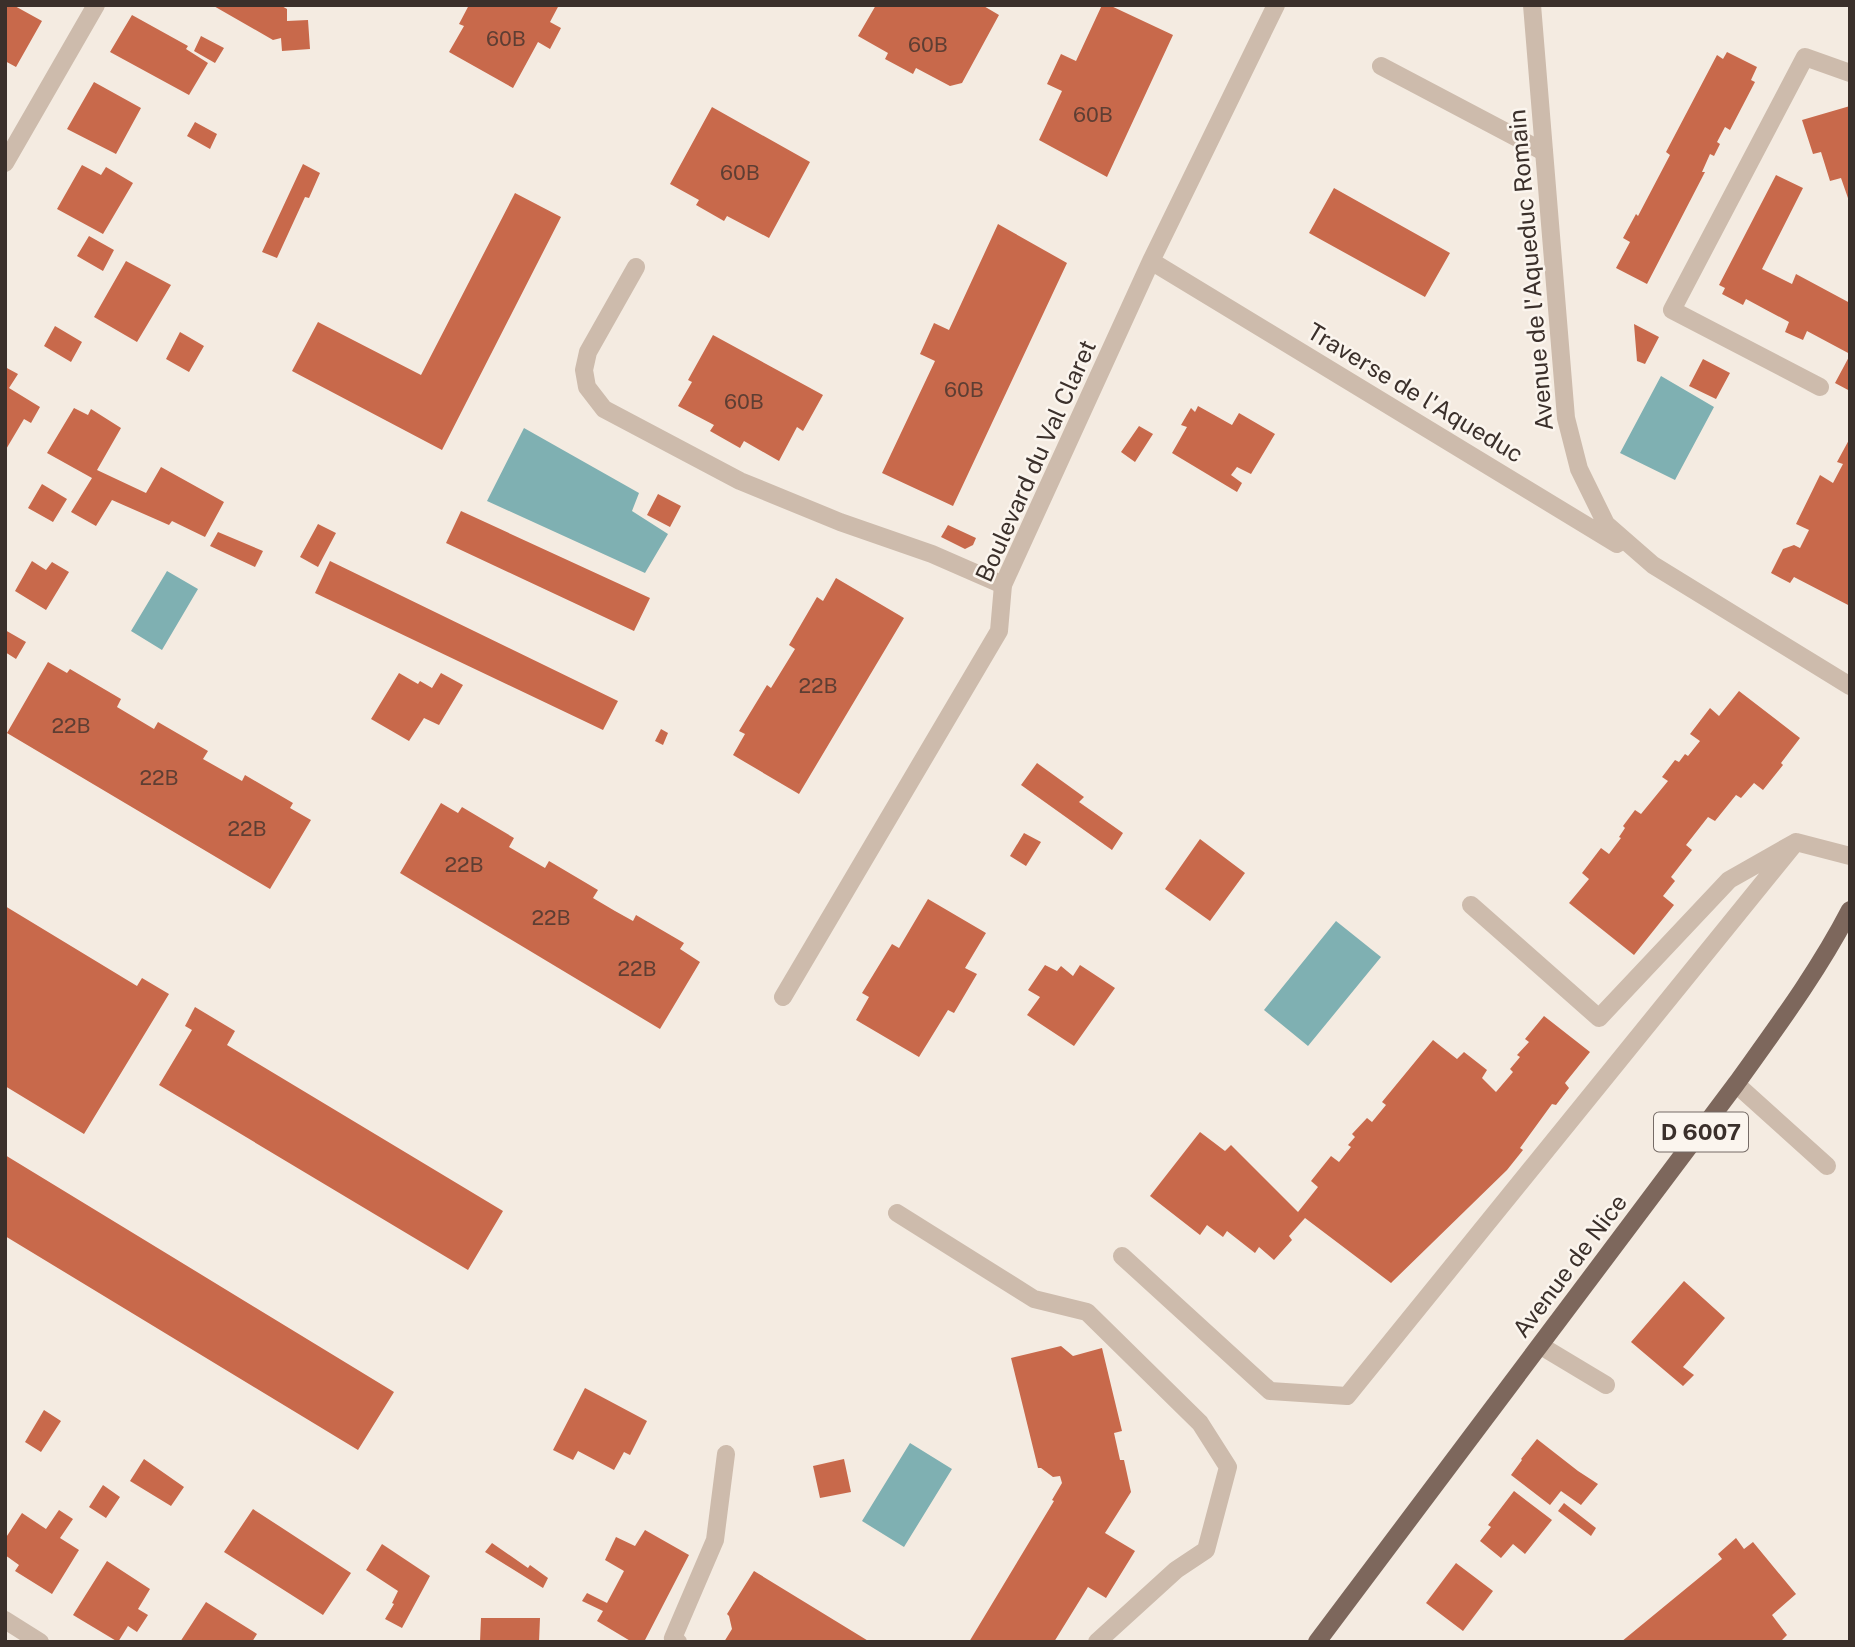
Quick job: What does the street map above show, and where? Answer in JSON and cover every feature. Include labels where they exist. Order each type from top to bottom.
[{"type":"main road","name":"Avenue de Nice","points":[[1317,1642],[1736,1084],[1787,1014],[1850,911]]},
{"type":"street","points":[[5,163],[96,5]]},
{"type":"street","name":"Boulevard du Val Claret","points":[[783,997],[999,631],[1003,585],[1151,261],[1276,5]]},
{"type":"street","name":"Avenue de l'Aqueduc Romain","points":[[1532,5],[1566,418],[1579,469],[1606,524],[1653,565],[1850,686]]},
{"type":"street","points":[[1820,387],[1672,310],[1805,57],[1850,73]]},
{"type":"street","points":[[1381,66],[1544,152]]},
{"type":"street","name":"Traverse de l'Aqueduc","points":[[1151,261],[1653,565]]},
{"type":"street","points":[[636,267],[588,352],[584,370],[587,387],[604,409],[740,481],[840,522],[932,554],[1003,585]]},
{"type":"street","points":[[1471,905],[1599,1018],[1729,880],[1796,842],[1850,856]]},
{"type":"street","points":[[1122,1256],[1270,1391],[1347,1396],[1796,842]]},
{"type":"street","points":[[1736,1084],[1827,1166]]},
{"type":"street","points":[[897,1213],[1034,1299],[1087,1312],[1200,1423],[1228,1467],[1206,1550],[1176,1570],[1097,1642]]},
{"type":"street","points":[[1541,1346],[1606,1385]]},
{"type":"street","points":[[678,1642],[673,1638],[715,1540],[726,1454]]},
{"type":"street","points":[[5,1620],[40,1642]]},
{"type":"water","points":[[1661,376],[1714,407],[1675,480],[1620,453]]},
{"type":"water","points":[[524,428],[639,493],[632,511],[668,534],[645,573],[487,501]]},
{"type":"water","points":[[167,571],[198,589],[162,650],[131,631]]},
{"type":"water","points":[[1336,921],[1381,957],[1308,1046],[1264,1010]]},
{"type":"water","points":[[910,1443],[952,1469],[904,1547],[862,1521]]},
{"type":"building","points":[[5,5],[13,5],[42,21],[16,67],[5,61]]},
{"type":"building","points":[[212,5],[280,5],[287,9],[287,21],[308,20],[310,49],[282,51],[281,38],[273,40]]},
{"type":"building","points":[[469,5],[559,5],[550,22],[561,28],[550,49],[538,42],[513,88],[449,52],[464,26],[459,24]]},
{"type":"building","points":[[876,5],[982,5],[999,15],[962,83],[950,86],[916,68],[913,74],[885,59],[888,53],[858,36]]},
{"type":"building","points":[[1102,5],[1109,5],[1173,35],[1107,177],[1039,140],[1062,91],[1047,84],[1061,54],[1076,61]]},
{"type":"building","points":[[132,15],[188,46],[186,49],[208,63],[189,95],[110,52]]},
{"type":"building","points":[[201,36],[224,48],[215,63],[194,51]]},
{"type":"building","points":[[1727,52],[1757,67],[1751,80],[1755,82],[1730,130],[1725,127],[1717,142],[1720,144],[1714,156],[1710,154],[1702,172],[1705,172],[1647,284],[1616,268],[1630,242],[1623,238],[1636,214],[1638,216],[1670,155],[1666,152],[1717,55],[1723,59]]},
{"type":"building","points":[[94,82],[141,108],[116,154],[67,129]]},
{"type":"building","points":[[1850,106],[1849,201],[1841,178],[1830,181],[1821,152],[1813,154],[1802,120]]},
{"type":"building","points":[[712,107],[810,162],[769,238],[727,216],[724,221],[696,205],[699,200],[670,184]]},
{"type":"building","points":[[195,122],[217,134],[210,149],[187,136]]},
{"type":"building","points":[[303,164],[320,173],[309,198],[305,197],[277,258],[262,252]]},
{"type":"building","points":[[82,165],[101,175],[106,167],[133,183],[103,234],[57,209]]},
{"type":"building","points":[[1776,175],[1803,188],[1762,269],[1792,284],[1796,274],[1850,303],[1850,354],[1807,331],[1803,340],[1785,332],[1789,322],[1746,299],[1743,305],[1722,294],[1725,288],[1719,285]]},
{"type":"building","points":[[1334,188],[1450,253],[1425,297],[1309,233]]},
{"type":"building","points":[[515,193],[561,217],[442,450],[292,371],[318,322],[421,375]]},
{"type":"building","points":[[998,224],[1067,263],[953,506],[882,473],[935,361],[920,354],[934,323],[949,330]]},
{"type":"building","points":[[89,236],[114,250],[103,271],[77,256]]},
{"type":"building","points":[[126,261],[171,285],[137,342],[94,317]]},
{"type":"building","points":[[1634,324],[1659,337],[1645,364],[1637,361]]},
{"type":"building","points":[[55,326],[82,342],[71,362],[44,346]]},
{"type":"building","points":[[180,332],[204,346],[189,372],[166,359]]},
{"type":"building","points":[[713,335],[823,395],[803,431],[797,427],[779,461],[744,441],[740,448],[710,431],[714,425],[678,406],[692,382],[688,380]]},
{"type":"building","points":[[1850,355],[1850,391],[1835,383]]},
{"type":"building","points":[[1703,359],[1730,373],[1716,399],[1689,386]]},
{"type":"building","points":[[5,367],[18,374],[9,388],[40,407],[31,423],[24,419],[5,451]]},
{"type":"building","points":[[1198,406],[1232,425],[1239,413],[1275,434],[1251,474],[1237,467],[1231,475],[1242,483],[1237,492],[1172,453],[1187,427],[1181,425],[1191,408],[1195,412]]},
{"type":"building","points":[[74,408],[88,415],[91,409],[121,428],[97,470],[146,493],[161,467],[224,502],[205,537],[172,521],[169,525],[112,500],[96,526],[71,512],[92,478],[47,453]]},
{"type":"building","points":[[1139,426],[1153,434],[1135,462],[1121,452]]},
{"type":"building","points":[[1850,438],[1850,606],[1794,577],[1790,583],[1771,573],[1783,549],[1794,545],[1800,548],[1809,530],[1796,524],[1820,475],[1833,483],[1843,464],[1837,462]]},
{"type":"building","points":[[42,484],[67,499],[53,522],[28,508]]},
{"type":"building","points":[[658,494],[681,506],[670,527],[647,515]]},
{"type":"building","points":[[461,511],[650,598],[634,631],[446,543]]},
{"type":"building","points":[[318,524],[336,533],[318,567],[300,557]]},
{"type":"building","points":[[948,525],[976,538],[973,545],[965,549],[941,537]]},
{"type":"building","points":[[218,532],[263,551],[255,567],[210,546]]},
{"type":"building","points":[[32,561],[46,570],[52,562],[69,572],[46,610],[15,591]]},
{"type":"building","points":[[330,561],[618,701],[603,730],[315,593]]},
{"type":"building","points":[[836,578],[904,618],[799,794],[733,755],[745,734],[739,731],[767,685],[771,688],[795,649],[789,645],[817,597],[823,601]]},
{"type":"building","points":[[5,630],[26,642],[16,659],[5,652]]},
{"type":"building","points":[[48,662],[67,673],[70,669],[121,699],[117,707],[154,729],[158,722],[208,751],[203,759],[242,781],[245,775],[293,803],[290,808],[311,820],[270,889],[7,733]]},
{"type":"building","points":[[399,673],[418,684],[420,681],[432,688],[441,673],[463,685],[439,725],[424,718],[409,741],[371,719]]},
{"type":"building","points":[[1739,691],[1800,738],[1763,790],[1754,783],[1741,798],[1736,795],[1715,821],[1708,817],[1686,845],[1692,850],[1671,877],[1675,881],[1663,896],[1674,905],[1634,955],[1569,903],[1589,879],[1582,873],[1601,848],[1609,854],[1621,838],[1619,837],[1625,828],[1623,826],[1635,810],[1641,814],[1668,781],[1662,777],[1675,760],[1679,762],[1685,754],[1688,756],[1700,741],[1690,734],[1710,708],[1719,716]]},
{"type":"building","points":[[661,729],[668,733],[663,745],[655,741]]},
{"type":"building","points":[[1037,763],[1084,797],[1079,802],[1123,833],[1112,850],[1021,785]]},
{"type":"building","points":[[441,803],[458,813],[462,807],[514,838],[509,847],[545,868],[549,861],[598,890],[593,898],[633,921],[636,915],[684,943],[680,949],[700,962],[660,1029],[400,873]]},
{"type":"building","points":[[1024,833],[1041,842],[1026,866],[1010,856]]},
{"type":"building","points":[[1200,839],[1245,873],[1210,921],[1165,889]]},
{"type":"building","points":[[928,899],[986,933],[965,968],[977,974],[954,1013],[948,1010],[919,1057],[856,1020],[869,997],[862,993],[892,944],[899,948]]},
{"type":"building","points":[[5,906],[137,986],[142,978],[169,994],[84,1134],[5,1086]]},
{"type":"building","points":[[1045,965],[1057,971],[1061,966],[1073,976],[1080,965],[1115,988],[1074,1046],[1027,1015],[1040,997],[1028,990]]},
{"type":"building","points":[[195,1007],[235,1031],[227,1045],[503,1211],[468,1270],[159,1085],[192,1030],[185,1026]]},
{"type":"building","points":[[1544,1016],[1590,1052],[1565,1083],[1569,1088],[1556,1105],[1552,1104],[1507,1170],[1391,1283],[1305,1218],[1289,1236],[1292,1240],[1274,1260],[1259,1247],[1255,1253],[1227,1231],[1223,1237],[1207,1225],[1200,1235],[1150,1196],[1200,1132],[1225,1151],[1231,1145],[1298,1212],[1318,1187],[1311,1181],[1331,1156],[1339,1162],[1351,1147],[1348,1145],[1355,1137],[1352,1134],[1367,1118],[1372,1122],[1386,1105],[1382,1102],[1433,1040],[1457,1059],[1464,1052],[1487,1070],[1482,1078],[1496,1092],[1513,1072],[1510,1069],[1520,1057],[1517,1055],[1529,1042],[1525,1039]]},
{"type":"building","points":[[5,1155],[394,1392],[358,1450],[5,1236]]},
{"type":"building","points":[[1684,1281],[1725,1318],[1683,1367],[1694,1375],[1683,1386],[1631,1342]]},
{"type":"building","points":[[1061,1346],[1073,1356],[1102,1348],[1122,1431],[1114,1433],[1120,1460],[1124,1460],[1131,1492],[1105,1533],[1135,1551],[1106,1598],[1088,1587],[1054,1642],[969,1642],[1054,1501],[1052,1500],[1062,1483],[1060,1476],[1053,1477],[1038,1468],[1011,1358]]},
{"type":"building","points":[[585,1388],[647,1421],[630,1455],[624,1452],[614,1470],[578,1451],[573,1460],[553,1450]]},
{"type":"building","points":[[44,1410],[61,1421],[41,1452],[25,1442]]},
{"type":"building","points":[[1537,1439],[1598,1484],[1581,1505],[1561,1491],[1550,1505],[1511,1475]]},
{"type":"building","points":[[144,1459],[184,1487],[171,1506],[130,1481]]},
{"type":"building","points":[[844,1459],[851,1492],[820,1498],[813,1466]]},
{"type":"building","points":[[103,1485],[120,1497],[106,1518],[89,1507]]},
{"type":"building","points":[[1514,1491],[1552,1520],[1525,1554],[1513,1544],[1501,1558],[1480,1541],[1491,1527],[1488,1525]]},
{"type":"building","points":[[1564,1503],[1596,1528],[1591,1536],[1558,1511]]},
{"type":"building","points":[[253,1509],[351,1573],[323,1615],[224,1552]]},
{"type":"building","points":[[59,1510],[73,1519],[60,1538],[79,1550],[52,1594],[15,1571],[19,1565],[5,1555],[5,1539],[22,1513],[46,1529]]},
{"type":"building","points":[[645,1530],[689,1555],[644,1642],[632,1642],[597,1621],[603,1611],[582,1601],[587,1593],[607,1603],[624,1571],[605,1560],[616,1537],[635,1546]]},
{"type":"building","points":[[1736,1538],[1744,1549],[1753,1542],[1796,1594],[1772,1615],[1787,1635],[1780,1642],[1621,1642],[1722,1559],[1718,1554]]},
{"type":"building","points":[[492,1543],[528,1568],[530,1565],[548,1578],[543,1588],[485,1552]]},
{"type":"building","points":[[382,1544],[430,1576],[402,1628],[385,1619],[398,1591],[366,1570]]},
{"type":"building","points":[[107,1561],[150,1589],[138,1609],[148,1615],[137,1632],[128,1626],[118,1642],[73,1615]]},
{"type":"building","points":[[1456,1563],[1493,1591],[1463,1631],[1426,1603]]},
{"type":"building","points":[[754,1571],[870,1642],[724,1642],[732,1629],[727,1614]]},
{"type":"building","points":[[206,1602],[257,1634],[252,1642],[180,1642]]},
{"type":"building","points":[[481,1618],[540,1618],[539,1642],[480,1642]]}]
